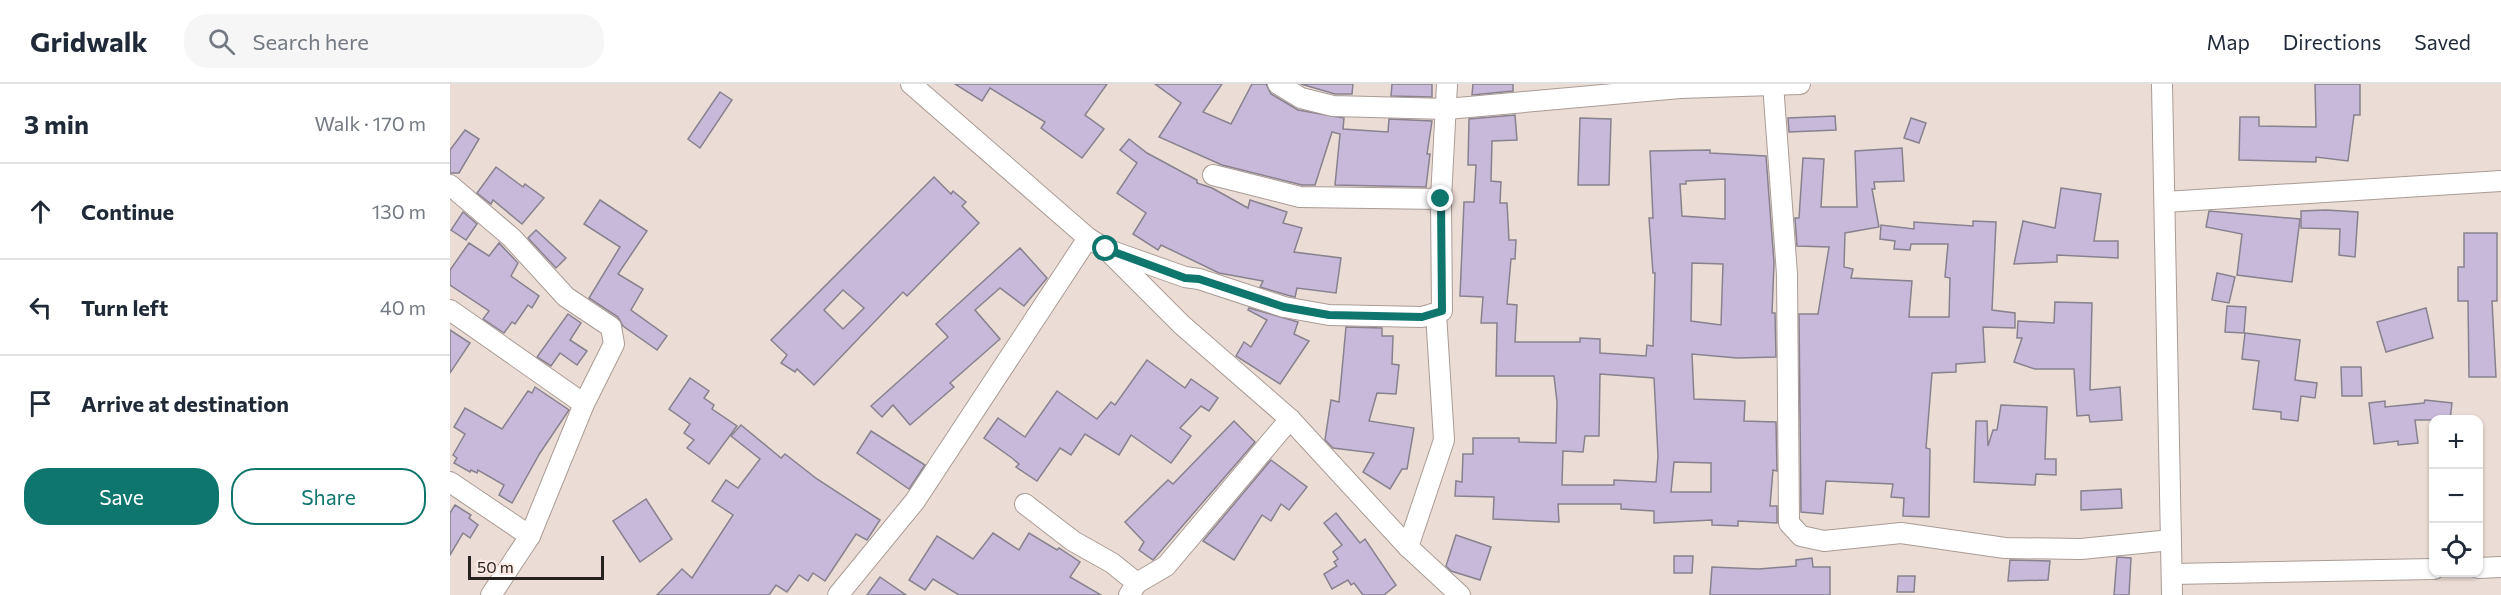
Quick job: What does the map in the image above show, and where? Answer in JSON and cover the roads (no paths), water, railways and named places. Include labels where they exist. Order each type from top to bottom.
[{"type":"street","points":[[911,84],[1088,238],[1106,249],[1185,278],[1199,279],[1284,307],[1329,315],[1422,317],[1442,311],[1441,199],[1447,84]]},
{"type":"street","points":[[1278,84],[1301,98],[1333,106],[1447,109],[1680,88],[1800,84]]},
{"type":"street","points":[[1773,84],[1787,274],[1789,523],[1802,536],[1824,541],[1901,533],[2005,548],[2081,549],[2171,540]]},
{"type":"street","points":[[2162,84],[2172,595]]},
{"type":"street","points":[[1213,175],[1300,197],[1441,199]]},
{"type":"street","points":[[2165,202],[2501,181]]},
{"type":"street","points":[[450,185],[512,238],[566,297],[611,327],[614,344],[584,404],[530,536],[496,593]]},
{"type":"street","points":[[838,595],[915,501],[1088,238]]},
{"type":"street","points":[[1106,249],[1182,325],[1290,419],[1408,547],[1461,595]]},
{"type":"street","points":[[450,310],[584,404]]},
{"type":"street","points":[[1408,547],[1444,440],[1436,314]]},
{"type":"street","points":[[1025,504],[1073,541],[1112,562],[1133,589],[1166,566],[1290,419]]},
{"type":"street","points":[[450,482],[530,536]]},
{"type":"street","points":[[2483,568],[2501,567]]},
{"type":"street","points":[[2172,574],[2429,569]]}]
